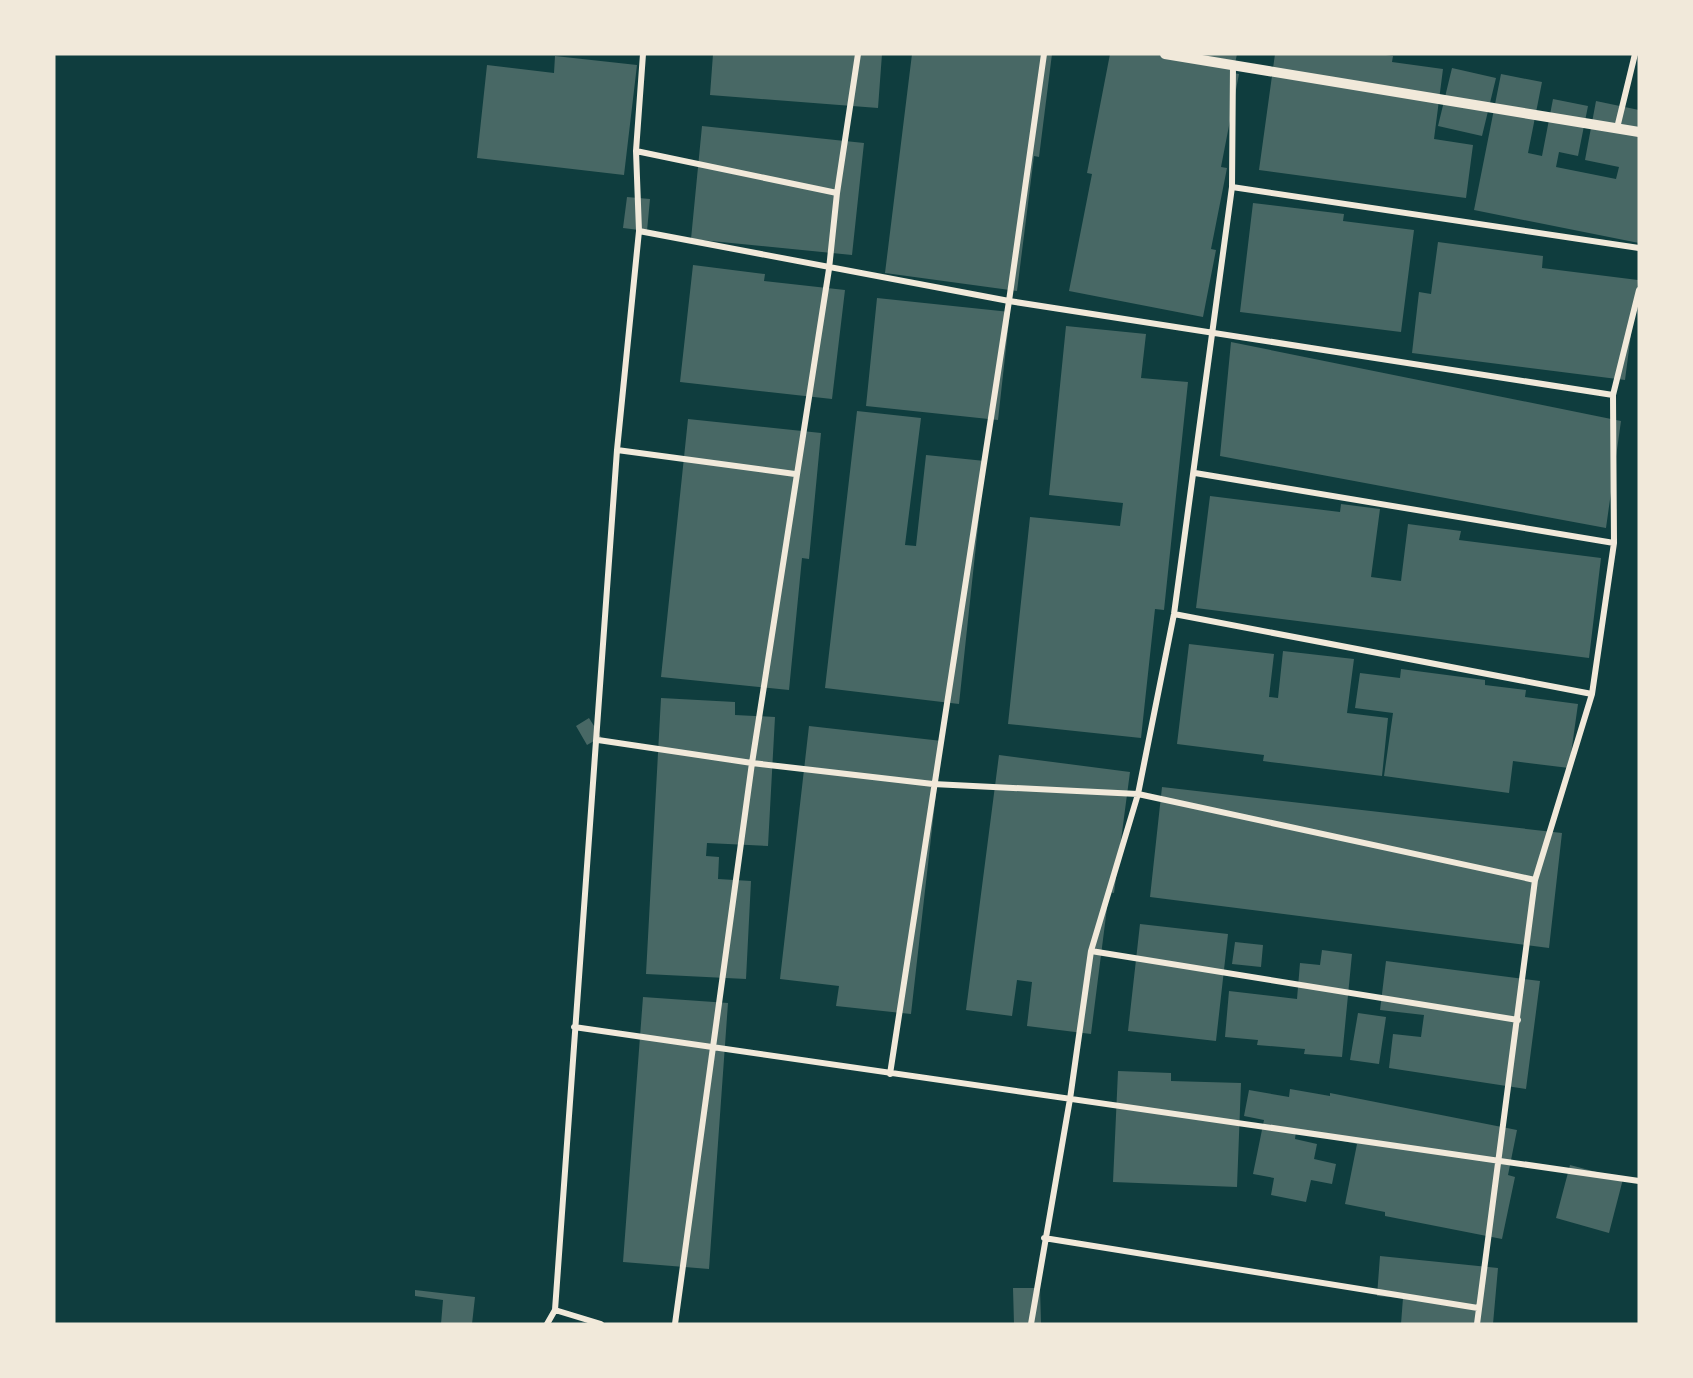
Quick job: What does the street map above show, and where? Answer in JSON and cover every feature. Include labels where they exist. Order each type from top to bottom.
[{"type":"street","points":[[547,1324],[555,1310],[574,1027],[598,740],[617,450],[639,231],[636,152],[643,54]]},
{"type":"street","points":[[675,1324],[715,1048],[752,763],[795,474],[829,268],[837,193],[858,54]]},
{"type":"street","points":[[890,1074],[1009,301],[1044,54]]},
{"type":"street","points":[[1165,54],[1639,132]]},
{"type":"street","points":[[1617,128],[1635,54]]},
{"type":"street","points":[[1030,1324],[1070,1099],[1091,951],[1138,794],[1174,614],[1232,188],[1233,65]]},
{"type":"street","points":[[636,152],[837,193]]},
{"type":"street","points":[[1232,188],[1639,248]]},
{"type":"street","points":[[639,231],[1009,301],[1613,395]]},
{"type":"street","points":[[1477,1324],[1535,880],[1592,694],[1614,543],[1613,395],[1639,290]]},
{"type":"street","points":[[617,450],[795,474]]},
{"type":"street","points":[[1195,473],[1614,543]]},
{"type":"street","points":[[1174,614],[1592,694]]},
{"type":"street","points":[[598,740],[752,763],[933,784],[1138,794],[1535,880]]},
{"type":"street","points":[[1091,951],[1518,1020]]},
{"type":"street","points":[[574,1027],[1639,1181]]},
{"type":"street","points":[[1044,1238],[1478,1308]]},
{"type":"street","points":[[555,1310],[601,1324]]},
{"type":"building","points":[[713,54],[882,54],[878,108],[710,95]]},
{"type":"building","points":[[912,54],[1052,54],[1039,157],[1034,156],[1017,291],[885,273]]},
{"type":"building","points":[[1110,54],[1237,54],[1233,73],[1239,74],[1221,167],[1227,168],[1211,249],[1216,250],[1203,317],[1069,291],[1092,174],[1087,173]]},
{"type":"building","points":[[1275,54],[1379,54],[1393,56],[1392,62],[1443,69],[1434,139],[1473,145],[1466,198],[1259,170]]},
{"type":"building","points":[[555,56],[637,65],[624,175],[477,158],[487,65],[554,73]]},
{"type":"building","points":[[1452,68],[1496,78],[1482,136],[1438,126]]},
{"type":"building","points":[[1501,74],[1542,82],[1528,153],[1542,156],[1553,99],[1588,106],[1578,156],[1559,152],[1556,167],[1616,179],[1619,167],[1585,160],[1596,101],[1639,110],[1639,243],[1474,210]]},
{"type":"building","points":[[702,126],[864,143],[852,255],[691,239]]},
{"type":"building","points":[[627,197],[650,199],[647,231],[623,228]]},
{"type":"building","points":[[1253,203],[1344,214],[1343,221],[1414,230],[1401,332],[1240,312]]},
{"type":"building","points":[[1438,242],[1543,256],[1542,268],[1638,280],[1625,380],[1412,353],[1419,292],[1431,294]]},
{"type":"building","points":[[693,265],[765,274],[764,281],[845,290],[832,399],[680,382]]},
{"type":"building","points":[[877,298],[1010,312],[998,420],[866,406]]},
{"type":"building","points":[[1066,326],[1146,334],[1141,378],[1188,382],[1164,610],[1155,609],[1141,738],[1008,724],[1030,517],[1120,526],[1123,503],[1049,495]]},
{"type":"building","points":[[1231,342],[1621,421],[1606,528],[1220,456]]},
{"type":"building","points":[[857,411],[921,418],[905,545],[916,546],[926,455],[985,461],[959,704],[825,688]]},
{"type":"building","points":[[688,419],[821,433],[809,559],[802,558],[789,690],[661,677]]},
{"type":"building","points":[[1210,496],[1340,512],[1341,504],[1380,509],[1371,577],[1401,581],[1408,524],[1461,531],[1459,540],[1601,558],[1589,658],[1196,608]]},
{"type":"building","points":[[1189,644],[1274,654],[1269,697],[1278,698],[1283,651],[1354,659],[1347,713],[1388,718],[1382,776],[1263,761],[1264,755],[1177,744]]},
{"type":"building","points":[[1401,669],[1485,680],[1485,685],[1526,690],[1525,697],[1578,704],[1569,768],[1513,761],[1509,793],[1384,776],[1393,713],[1355,708],[1360,673],[1400,678]]},
{"type":"building","points":[[661,698],[735,702],[735,715],[775,717],[768,846],[707,843],[706,856],[719,857],[718,879],[751,881],[746,979],[646,974]]},
{"type":"building","points":[[589,718],[601,737],[587,745],[576,726]]},
{"type":"building","points":[[809,726],[942,741],[911,1014],[836,1006],[839,986],[780,979]]},
{"type":"building","points":[[999,755],[1130,772],[1114,893],[1109,892],[1091,1034],[1027,1026],[1032,982],[1017,980],[1012,1016],[966,1010]]},
{"type":"building","points":[[1162,787],[1562,833],[1549,948],[1150,897]]},
{"type":"building","points":[[1140,924],[1228,934],[1216,1041],[1128,1031]]},
{"type":"building","points":[[1235,942],[1263,945],[1261,967],[1232,964]]},
{"type":"building","points":[[1322,950],[1352,954],[1342,1057],[1304,1054],[1305,1049],[1257,1045],[1258,1040],[1225,1037],[1229,991],[1297,999],[1300,963],[1320,965]]},
{"type":"building","points":[[1386,961],[1540,981],[1526,1089],[1389,1068],[1393,1034],[1421,1037],[1424,1015],[1380,1010]]},
{"type":"building","points":[[643,997],[728,1003],[709,1269],[623,1262]]},
{"type":"building","points":[[1358,1013],[1386,1017],[1379,1064],[1350,1060]]},
{"type":"building","points":[[1118,1071],[1171,1073],[1171,1081],[1241,1083],[1237,1187],[1113,1182]]},
{"type":"building","points":[[1290,1089],[1330,1096],[1330,1093],[1517,1130],[1508,1175],[1515,1177],[1502,1239],[1385,1216],[1385,1212],[1345,1204],[1357,1144],[1296,1131],[1295,1139],[1317,1144],[1314,1159],[1336,1164],[1332,1184],[1311,1180],[1306,1202],[1271,1195],[1274,1178],[1253,1174],[1264,1120],[1244,1116],[1249,1090],[1289,1097]]},
{"type":"building","points":[[1570,1165],[1623,1179],[1609,1233],[1556,1218]]},
{"type":"building","points":[[1380,1256],[1498,1268],[1493,1324],[1401,1324],[1403,1298],[1377,1296]]},
{"type":"building","points":[[1013,1288],[1040,1288],[1041,1323],[1014,1324]]},
{"type":"building","points":[[415,1290],[475,1297],[472,1324],[441,1324],[443,1300],[415,1296]]}]
